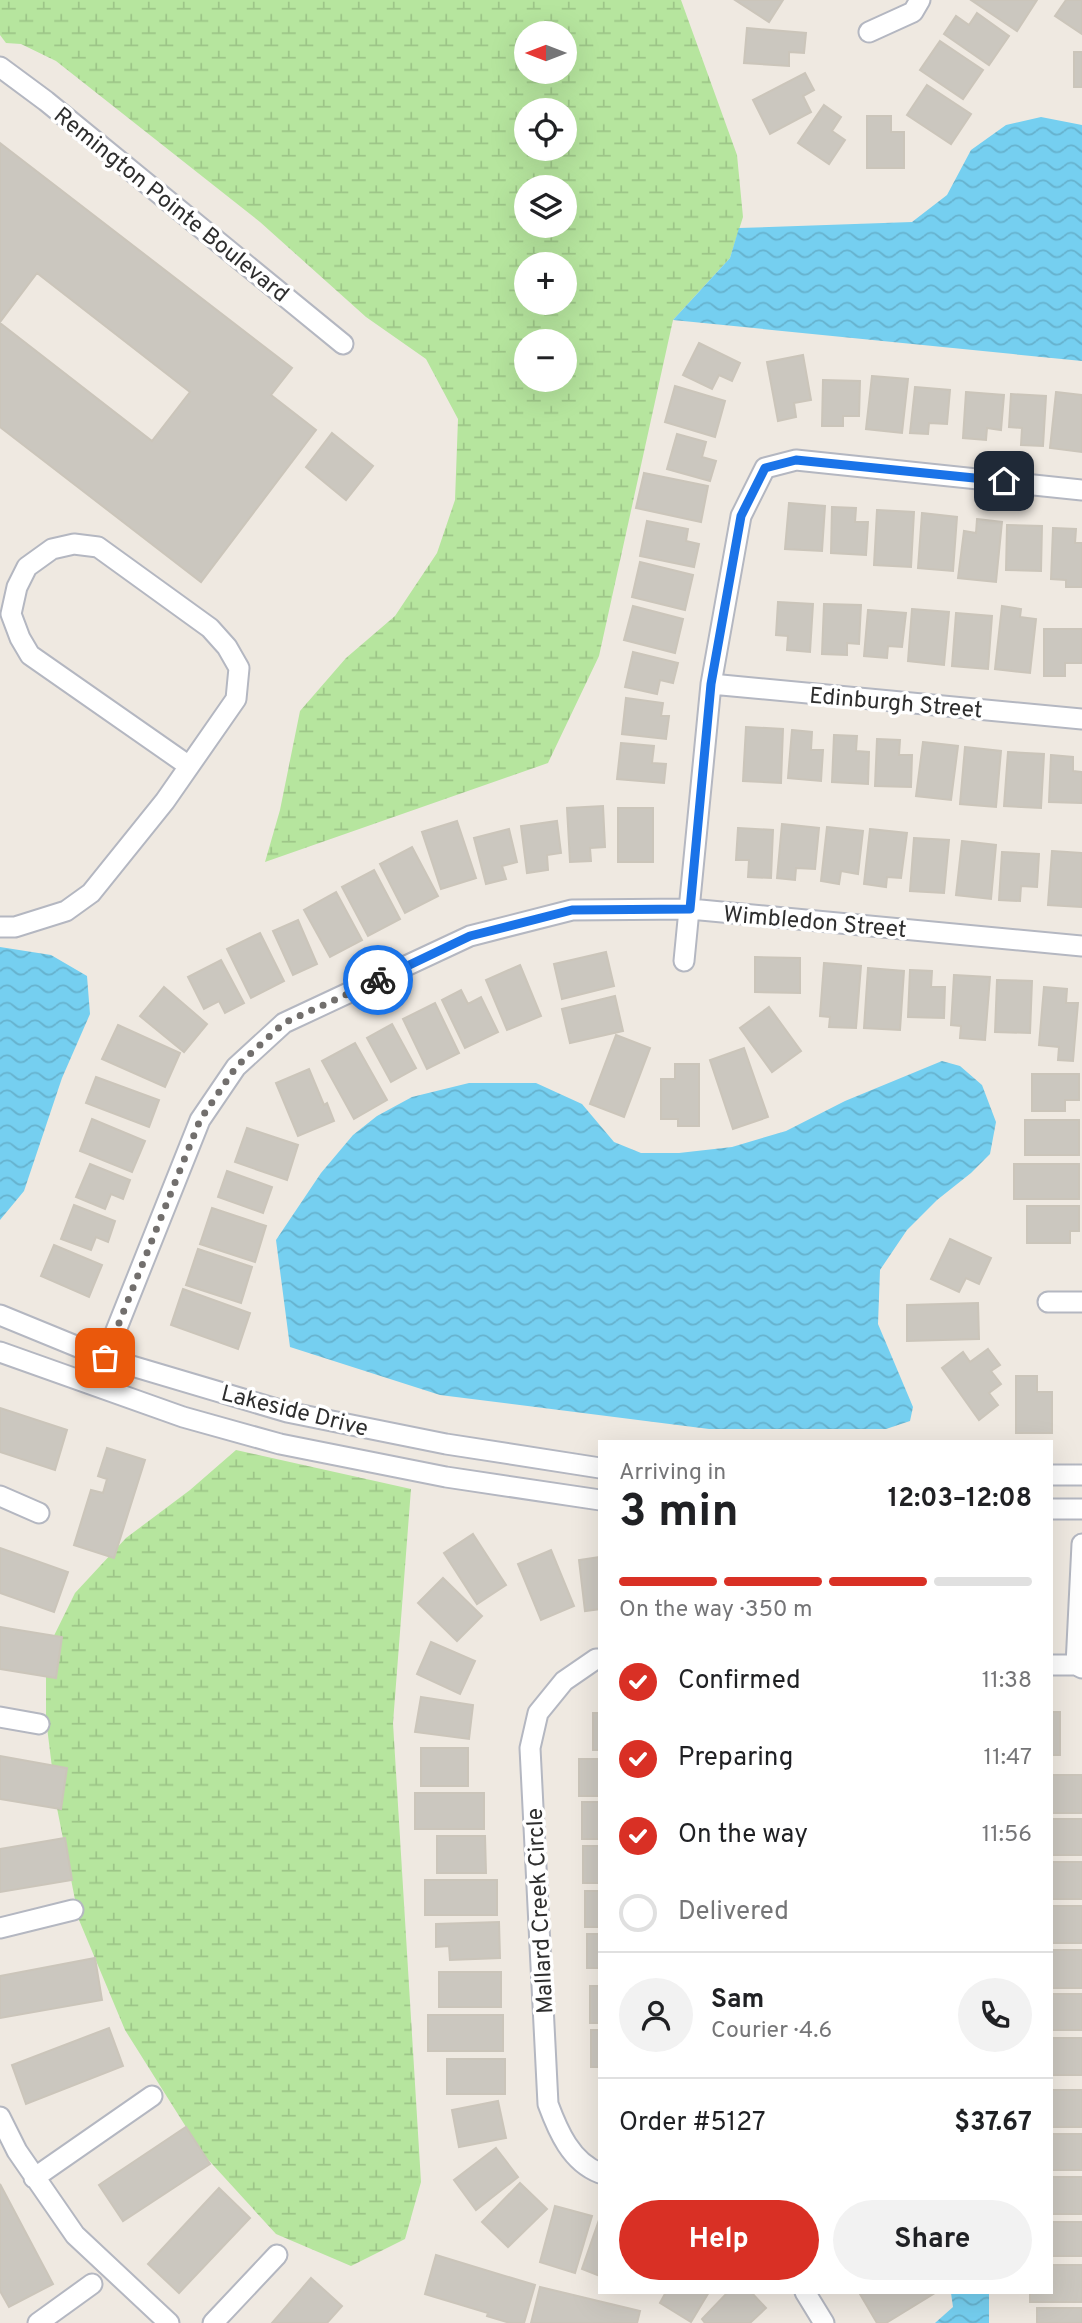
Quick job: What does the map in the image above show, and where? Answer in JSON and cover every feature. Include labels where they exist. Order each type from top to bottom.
[{"type":"street","points":[[869,32],[913,12],[920,0]]},
{"type":"street","name":"Remington Pointe Boulevard","points":[[0,67],[46,101],[343,344]]},
{"type":"street","points":[[684,961],[711,684],[741,516],[765,468],[796,460],[1082,490]]},
{"type":"street","points":[[0,927],[15,928],[66,911],[91,893],[165,801],[236,699],[239,668],[227,647],[210,628],[98,547],[74,544],[52,549],[27,568],[17,587],[11,614],[30,655],[189,766]]},
{"type":"street","name":"Edinburgh Street","points":[[711,684],[1082,719]]},
{"type":"street","name":"Wimbledon Street","points":[[105,1358],[200,1120],[236,1067],[284,1023],[470,936],[572,910],[690,909],[1082,946]]},
{"type":"street","points":[[1048,1301],[1082,1302]]},
{"type":"street","name":"Lakeside Drive","points":[[0,1315],[105,1358],[287,1412],[446,1444],[598,1468]]},
{"type":"street","name":"Lakeside Drive","points":[[0,1352],[183,1417],[280,1444],[446,1477],[598,1500]]},
{"type":"street","points":[[1053,1475],[1082,1475]]},
{"type":"street","points":[[0,1496],[39,1513]]},
{"type":"street","points":[[1053,1508],[1082,1509]]},
{"type":"street","points":[[1053,1665],[1079,1667],[1082,1544]]},
{"type":"street","name":"Mallard Creek Circle","points":[[598,1659],[564,1681],[538,1713],[530,1748],[548,2104],[560,2135],[576,2155],[598,2172]]},
{"type":"street","points":[[0,1717],[39,1724]]},
{"type":"street","points":[[0,1928],[73,1910]]},
{"type":"street","points":[[34,2178],[152,2096]]},
{"type":"street","points":[[0,2117],[34,2178],[75,2235],[169,2323]]},
{"type":"street","points":[[213,2323],[277,2255]]},
{"type":"street","points":[[38,2323],[92,2284]]},
{"type":"street","points":[[806,2294],[824,2323]]},
{"type":"green space","points":[[0,0],[681,0],[737,155],[743,217],[730,258],[673,320],[599,656],[548,763],[265,862],[280,810],[300,711],[346,658],[395,616],[437,553],[455,500],[458,419],[426,359],[366,317],[260,222],[56,61],[21,44],[6,43],[0,35]]},
{"type":"green space","points":[[236,1450],[411,1489],[393,1723],[421,2182],[405,2239],[351,2266],[276,2234],[203,2154],[125,2030],[79,1920],[57,1808],[46,1719],[46,1652],[75,1593],[126,1538],[190,1490]]},
{"type":"water","points":[[1041,117],[1082,125],[1082,361],[673,320],[730,258],[739,228],[912,222],[947,195],[971,150],[1006,125]]},
{"type":"water","points":[[0,947],[51,955],[87,976],[90,1014],[62,1078],[24,1191],[0,1220]]},
{"type":"water","points":[[942,1061],[960,1066],[982,1085],[996,1122],[990,1154],[907,1230],[880,1270],[878,1324],[913,1407],[910,1421],[886,1429],[709,1429],[440,1395],[290,1347],[276,1240],[321,1173],[353,1135],[377,1116],[412,1097],[469,1083],[536,1083],[582,1104],[614,1142],[641,1153],[679,1153],[732,1147],[786,1131],[845,1101]]},
{"type":"water","points":[[951,2294],[989,2294],[989,2323],[935,2323],[953,2307]]},
{"type":"building","points":[[735,0],[783,0],[769,22]]},
{"type":"building","points":[[971,0],[1037,0],[1017,31]]},
{"type":"building","points":[[1066,0],[1082,0],[1082,34],[1055,16]]},
{"type":"building","points":[[977,13],[1009,36],[989,65],[944,34],[956,16],[969,25]]},
{"type":"building","points":[[747,28],[806,33],[804,53],[789,52],[789,66],[744,63]]},
{"type":"building","points":[[940,41],[983,70],[963,99],[920,70]]},
{"type":"building","points":[[1074,52],[1082,52],[1082,87],[1074,87]]},
{"type":"building","points":[[805,73],[814,90],[803,96],[811,112],[770,134],[753,100]]},
{"type":"building","points":[[927,85],[971,114],[951,144],[907,115]]},
{"type":"building","points":[[824,105],[841,117],[832,131],[845,140],[829,164],[798,143]]},
{"type":"building","points":[[867,116],[891,116],[891,132],[904,132],[904,168],[867,168]]},
{"type":"building","points":[[0,143],[292,368],[271,395],[316,430],[201,582],[0,427],[0,323],[152,441],[190,392],[37,273],[0,322]]},
{"type":"building","points":[[699,343],[740,363],[732,381],[719,375],[712,389],[683,375]]},
{"type":"building","points":[[803,355],[811,400],[794,403],[796,417],[778,421],[767,362]]},
{"type":"building","points":[[872,376],[908,379],[902,433],[866,429]]},
{"type":"building","points":[[823,380],[860,381],[859,416],[843,416],[843,426],[822,426]]},
{"type":"building","points":[[675,386],[725,401],[715,437],[665,422]]},
{"type":"building","points":[[915,387],[950,390],[947,424],[929,423],[928,434],[910,433]]},
{"type":"building","points":[[966,392],[1004,395],[1001,430],[987,428],[986,440],[963,438]]},
{"type":"building","points":[[1056,392],[1082,395],[1082,452],[1050,448]]},
{"type":"building","points":[[1011,394],[1046,396],[1043,446],[1021,445],[1022,428],[1009,427]]},
{"type":"building","points":[[332,433],[373,466],[346,500],[306,467]]},
{"type":"building","points":[[677,434],[706,442],[702,457],[716,461],[710,481],[667,469]]},
{"type":"building","points":[[644,473],[708,486],[701,522],[636,508]]},
{"type":"building","points":[[789,503],[825,506],[822,551],[785,549]]},
{"type":"building","points":[[832,507],[856,508],[855,522],[868,522],[866,555],[831,553]]},
{"type":"building","points":[[877,510],[914,512],[911,567],[874,565]]},
{"type":"building","points":[[922,513],[957,517],[953,571],[918,568]]},
{"type":"building","points":[[977,519],[1002,522],[996,582],[958,578],[964,531],[976,533]]},
{"type":"building","points":[[647,521],[688,529],[686,541],[699,544],[694,567],[640,556]]},
{"type":"building","points":[[1007,525],[1042,526],[1041,571],[1006,570]]},
{"type":"building","points":[[1053,528],[1076,529],[1075,543],[1082,543],[1082,587],[1066,587],[1066,580],[1051,579]]},
{"type":"building","points":[[640,562],[693,575],[685,610],[632,597]]},
{"type":"building","points":[[778,602],[813,604],[810,652],[787,650],[788,636],[776,635]]},
{"type":"building","points":[[824,604],[861,605],[859,644],[847,643],[847,655],[822,654]]},
{"type":"building","points":[[633,606],[683,619],[675,653],[624,640]]},
{"type":"building","points":[[1002,606],[1021,609],[1020,617],[1036,619],[1030,673],[995,669]]},
{"type":"building","points":[[912,609],[949,612],[944,665],[908,661]]},
{"type":"building","points":[[868,610],[906,613],[902,647],[888,646],[887,658],[864,656]]},
{"type":"building","points":[[956,613],[992,616],[988,669],[952,666]]},
{"type":"building","points":[[1044,629],[1082,629],[1082,663],[1065,663],[1065,676],[1044,676]]},
{"type":"building","points":[[633,652],[678,663],[673,683],[660,680],[657,694],[625,687]]},
{"type":"building","points":[[626,698],[663,703],[661,716],[669,716],[666,739],[622,734]]},
{"type":"building","points":[[746,727],[783,729],[781,783],[743,781]]},
{"type":"building","points":[[792,730],[812,732],[811,750],[823,750],[821,781],[788,778]]},
{"type":"building","points":[[834,735],[857,736],[856,751],[869,752],[868,784],[832,782]]},
{"type":"building","points":[[877,739],[900,740],[899,755],[912,755],[911,787],[875,786]]},
{"type":"building","points":[[923,742],[958,746],[951,800],[916,796]]},
{"type":"building","points":[[621,743],[654,746],[652,763],[666,764],[664,783],[617,779]]},
{"type":"building","points":[[965,747],[1001,751],[996,807],[960,804]]},
{"type":"building","points":[[1008,752],[1044,754],[1041,808],[1004,806]]},
{"type":"building","points":[[1051,755],[1073,757],[1073,771],[1082,772],[1082,803],[1049,802]]},
{"type":"building","points":[[603,806],[605,847],[590,848],[591,861],[570,862],[567,808]]},
{"type":"building","points":[[618,808],[653,808],[653,862],[618,862]]},
{"type":"building","points":[[457,821],[476,878],[441,889],[422,832]]},
{"type":"building","points":[[557,821],[561,853],[547,855],[548,870],[527,873],[521,826]]},
{"type":"building","points":[[782,824],[819,828],[815,869],[796,868],[795,880],[777,878]]},
{"type":"building","points":[[827,827],[863,831],[858,874],[841,871],[839,884],[821,881]]},
{"type":"building","points":[[738,828],[773,830],[771,878],[748,877],[749,860],[736,860]]},
{"type":"building","points":[[509,829],[517,862],[502,866],[506,879],[486,884],[474,838]]},
{"type":"building","points":[[870,829],[907,833],[901,878],[887,877],[886,887],[864,884]]},
{"type":"building","points":[[914,838],[949,840],[944,893],[910,891]]},
{"type":"building","points":[[962,841],[996,845],[991,899],[956,895]]},
{"type":"building","points":[[412,847],[438,896],[405,913],[380,864]]},
{"type":"building","points":[[1052,851],[1082,853],[1082,907],[1048,905]]},
{"type":"building","points":[[1002,852],[1039,854],[1037,887],[1021,886],[1020,901],[999,900]]},
{"type":"building","points":[[374,870],[400,919],[368,936],[342,887]]},
{"type":"building","points":[[336,892],[362,940],[330,957],[304,910]]},
{"type":"building","points":[[298,920],[317,964],[293,975],[273,931]]},
{"type":"building","points":[[260,933],[284,981],[251,998],[227,949]]},
{"type":"building","points":[[606,952],[614,986],[562,999],[554,964]]},
{"type":"building","points":[[755,957],[800,958],[800,993],[755,992]]},
{"type":"building","points":[[221,960],[244,1003],[225,1013],[219,1001],[204,1009],[188,977]]},
{"type":"building","points":[[824,963],[861,966],[856,1028],[829,1027],[830,1017],[820,1016]]},
{"type":"building","points":[[520,965],[541,1016],[507,1030],[486,980]]},
{"type":"building","points":[[868,968],[904,971],[900,1030],[864,1028]]},
{"type":"building","points":[[910,970],[932,971],[931,987],[945,987],[944,1018],[908,1017]]},
{"type":"building","points":[[954,975],[990,977],[985,1040],[960,1038],[961,1026],[951,1025]]},
{"type":"building","points":[[997,980],[1032,981],[1030,1033],[995,1032]]},
{"type":"building","points":[[164,987],[207,1024],[184,1052],[140,1016]]},
{"type":"building","points":[[1044,987],[1067,989],[1066,1003],[1078,1003],[1073,1061],[1058,1060],[1059,1047],[1039,1045]]},
{"type":"building","points":[[461,990],[468,1004],[481,997],[498,1032],[465,1048],[442,1000]]},
{"type":"building","points":[[615,996],[623,1031],[570,1043],[562,1009]]},
{"type":"building","points":[[435,1003],[459,1053],[427,1069],[403,1019]]},
{"type":"building","points":[[769,1007],[801,1051],[772,1072],[740,1028]]},
{"type":"building","points":[[392,1024],[416,1068],[391,1082],[367,1038]]},
{"type":"building","points":[[118,1025],[180,1053],[165,1087],[102,1059]]},
{"type":"building","points":[[616,1035],[650,1048],[624,1117],[590,1104]]},
{"type":"building","points":[[355,1043],[387,1100],[354,1119],[322,1061]]},
{"type":"building","points":[[744,1048],[768,1117],[733,1129],[710,1060]]},
{"type":"building","points":[[675,1064],[699,1064],[699,1126],[678,1126],[678,1119],[661,1119],[661,1079],[675,1079]]},
{"type":"building","points":[[309,1069],[334,1121],[298,1136],[276,1083]]},
{"type":"building","points":[[1032,1074],[1079,1074],[1079,1100],[1065,1100],[1065,1111],[1032,1111]]},
{"type":"building","points":[[96,1077],[159,1100],[149,1127],[86,1103]]},
{"type":"building","points":[[92,1119],[145,1141],[132,1172],[80,1151]]},
{"type":"building","points":[[1025,1120],[1079,1120],[1079,1155],[1025,1155]]},
{"type":"building","points":[[247,1128],[298,1145],[287,1180],[235,1162]]},
{"type":"building","points":[[90,1164],[130,1180],[123,1199],[111,1194],[105,1209],[76,1197]]},
{"type":"building","points":[[1014,1164],[1079,1164],[1079,1199],[1014,1199]]},
{"type":"building","points":[[227,1171],[272,1187],[263,1213],[218,1197]]},
{"type":"building","points":[[74,1205],[115,1221],[108,1242],[96,1237],[91,1250],[61,1239]]},
{"type":"building","points":[[1027,1206],[1079,1206],[1079,1231],[1070,1231],[1070,1243],[1027,1243]]},
{"type":"building","points":[[212,1208],[266,1226],[255,1262],[200,1244]]},
{"type":"building","points":[[950,1239],[991,1258],[979,1284],[966,1278],[959,1292],[931,1279]]},
{"type":"building","points":[[54,1245],[102,1265],[89,1297],[41,1276]]},
{"type":"building","points":[[198,1249],[252,1267],[241,1303],[186,1285]]},
{"type":"building","points":[[183,1289],[250,1313],[238,1349],[171,1325]]},
{"type":"building","points":[[978,1303],[979,1339],[907,1341],[907,1305]]},
{"type":"building","points":[[988,1349],[1000,1365],[991,1371],[1001,1384],[989,1393],[998,1405],[979,1420],[942,1368],[963,1352],[970,1362]]},
{"type":"building","points":[[1016,1376],[1037,1376],[1037,1392],[1052,1392],[1052,1433],[1016,1433]]},
{"type":"building","points":[[0,1408],[67,1430],[55,1470],[0,1452]]},
{"type":"building","points":[[107,1448],[145,1460],[114,1558],[74,1545],[91,1490],[103,1493],[107,1479],[98,1476]]},
{"type":"building","points":[[473,1534],[506,1585],[477,1604],[444,1553]]},
{"type":"building","points":[[0,1548],[68,1572],[54,1612],[0,1593]]},
{"type":"building","points":[[551,1550],[574,1606],[541,1620],[518,1564]]},
{"type":"building","points":[[598,1557],[598,1609],[585,1611],[579,1560]]},
{"type":"building","points":[[443,1578],[482,1616],[457,1641],[418,1603]]},
{"type":"building","points":[[0,1627],[62,1637],[56,1678],[0,1669]]},
{"type":"building","points":[[431,1642],[475,1661],[460,1694],[417,1674]]},
{"type":"building","points":[[421,1697],[473,1705],[469,1739],[415,1732]]},
{"type":"building","points":[[1053,1712],[1060,1712],[1060,1755],[1053,1755]]},
{"type":"building","points":[[593,1713],[598,1713],[598,1750],[593,1750]]},
{"type":"building","points":[[421,1748],[468,1748],[468,1786],[421,1786]]},
{"type":"building","points":[[0,1756],[67,1768],[61,1809],[0,1799]]},
{"type":"building","points":[[579,1759],[598,1759],[598,1796],[579,1796]]},
{"type":"building","points":[[1053,1775],[1082,1775],[1082,1813],[1053,1813]]},
{"type":"building","points":[[415,1793],[484,1793],[484,1829],[415,1829]]},
{"type":"building","points":[[582,1802],[598,1802],[598,1839],[582,1839]]},
{"type":"building","points":[[1053,1819],[1082,1819],[1082,1855],[1053,1855]]},
{"type":"building","points":[[437,1836],[485,1836],[486,1873],[437,1873]]},
{"type":"building","points":[[65,1838],[72,1880],[0,1892],[0,1849]]},
{"type":"building","points":[[583,1846],[598,1846],[598,1883],[583,1883]]},
{"type":"building","points":[[1053,1862],[1082,1862],[1082,1899],[1053,1899]]},
{"type":"building","points":[[425,1880],[497,1880],[497,1915],[425,1915]]},
{"type":"building","points":[[585,1891],[598,1891],[598,1927],[585,1927]]},
{"type":"building","points":[[1053,1906],[1082,1906],[1082,1943],[1053,1943]]},
{"type":"building","points":[[499,1922],[500,1958],[450,1960],[449,1946],[436,1947],[436,1924]]},
{"type":"building","points":[[587,1934],[598,1934],[598,1968],[587,1968]]},
{"type":"building","points":[[1053,1950],[1082,1950],[1082,1988],[1053,1988]]},
{"type":"building","points":[[95,1958],[102,2000],[0,2018],[0,1976]]},
{"type":"building","points":[[439,1972],[501,1972],[501,2007],[439,2007]]},
{"type":"building","points":[[590,1986],[598,1986],[598,2023],[590,2023]]},
{"type":"building","points":[[1053,1994],[1082,1994],[1082,2030],[1053,2030]]},
{"type":"building","points":[[428,2015],[503,2015],[503,2051],[428,2051]]},
{"type":"building","points":[[109,2028],[123,2066],[26,2104],[12,2065]]},
{"type":"building","points":[[591,2030],[598,2030],[598,2067],[591,2067]]},
{"type":"building","points":[[1053,2038],[1082,2038],[1082,2075],[1053,2075]]},
{"type":"building","points":[[447,2059],[505,2059],[505,2094],[447,2094]]},
{"type":"building","points":[[1053,2090],[1082,2090],[1082,2127],[1053,2127]]},
{"type":"building","points":[[498,2101],[506,2138],[459,2147],[452,2110]]},
{"type":"building","points":[[186,2127],[210,2164],[123,2221],[99,2185]]},
{"type":"building","points":[[1053,2134],[1082,2134],[1082,2170],[1053,2170]]},
{"type":"building","points":[[496,2148],[518,2177],[476,2210],[454,2180]]},
{"type":"building","points":[[1053,2177],[1082,2177],[1082,2214],[1053,2214]]},
{"type":"building","points":[[520,2183],[547,2209],[508,2247],[482,2222]]},
{"type":"building","points":[[0,2184],[53,2284],[9,2307],[0,2291]]},
{"type":"building","points":[[219,2188],[250,2218],[179,2293],[148,2264]]},
{"type":"building","points":[[555,2206],[592,2216],[575,2273],[540,2262]]},
{"type":"building","points":[[1053,2222],[1082,2222],[1082,2256],[1053,2256]]},
{"type":"building","points":[[598,2223],[598,2275],[582,2269]]},
{"type":"building","points":[[436,2255],[535,2285],[524,2323],[510,2323],[487,2316],[488,2313],[425,2294]]},
{"type":"building","points":[[1053,2265],[1082,2265],[1082,2302],[1030,2302],[1030,2294],[1053,2294]]},
{"type":"building","points":[[311,2278],[342,2306],[327,2323],[272,2323]]},
{"type":"building","points":[[540,2287],[640,2311],[637,2323],[531,2323]]},
{"type":"building","points":[[665,2294],[708,2294],[691,2322],[660,2303]]},
{"type":"building","points":[[726,2294],[753,2294],[766,2308],[750,2323],[705,2323],[702,2319]]},
{"type":"building","points":[[860,2294],[933,2294],[886,2323],[877,2323]]},
{"type":"building","points":[[1037,2308],[1082,2308],[1082,2323],[1037,2323]]},
{"type":"way so far","points":[[105,1358],[200,1120],[236,1067],[284,1023],[378,980]]},
{"type":"route","points":[[378,980],[470,936],[572,910],[690,909],[711,684],[741,516],[765,468],[796,460],[1004,481]]}]
